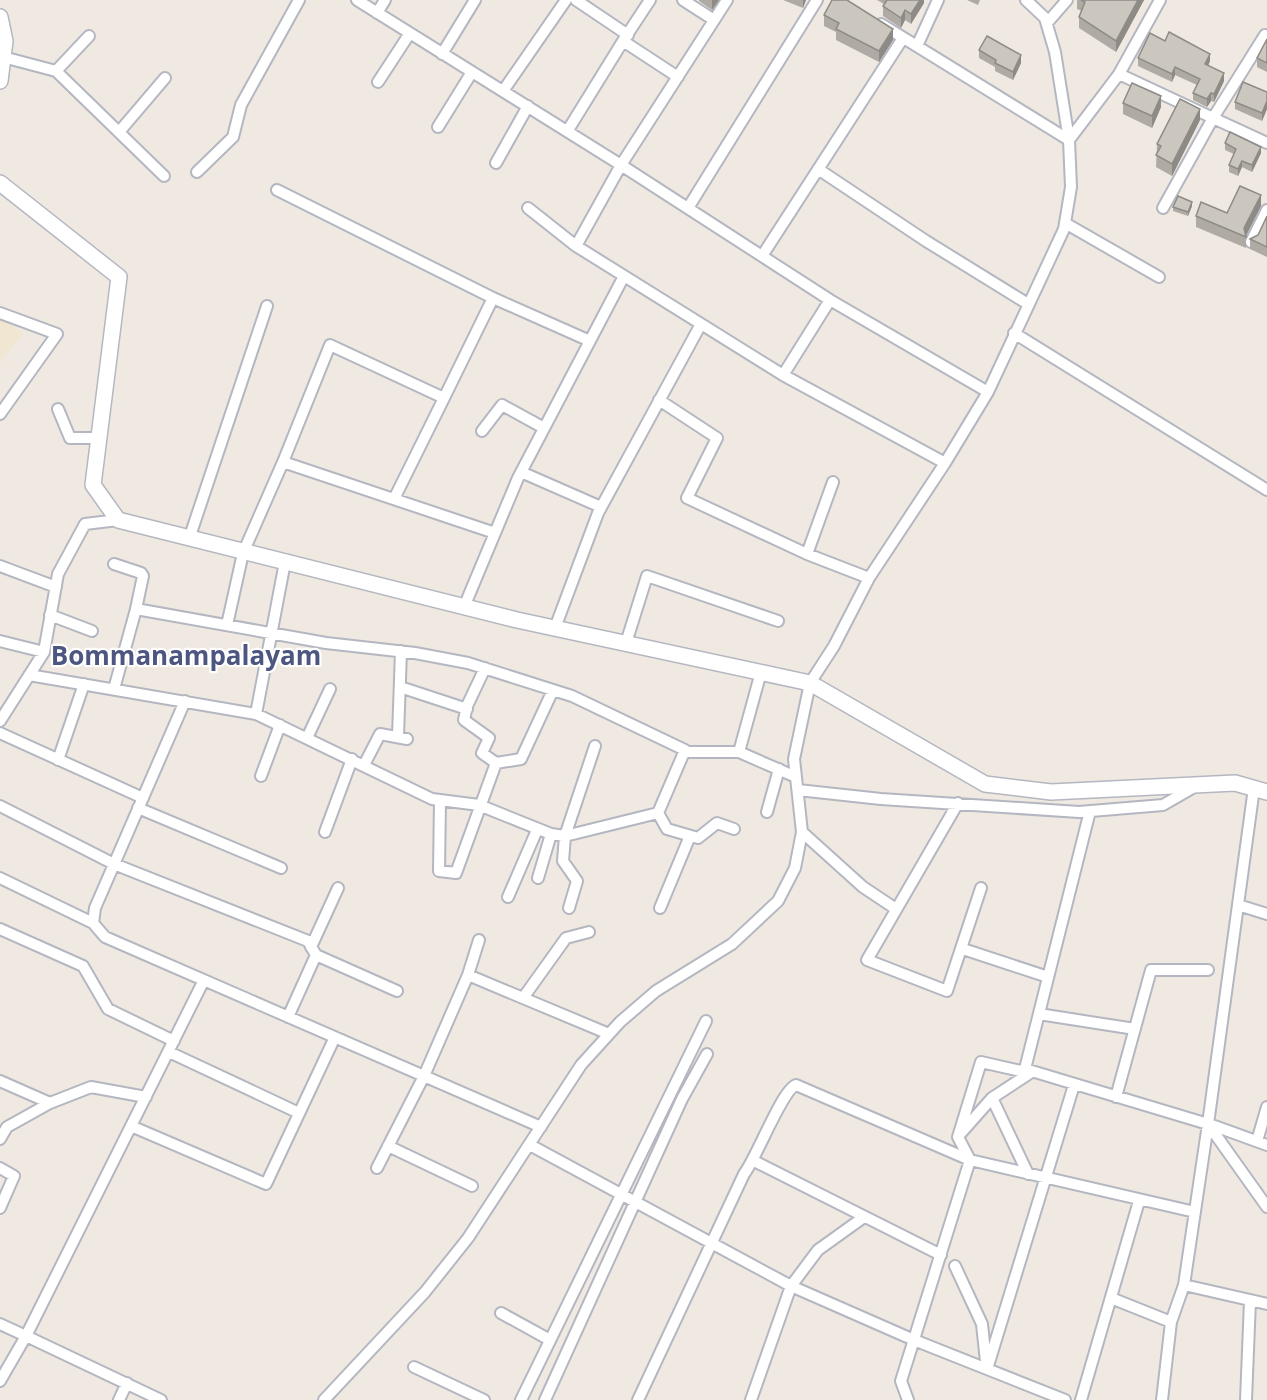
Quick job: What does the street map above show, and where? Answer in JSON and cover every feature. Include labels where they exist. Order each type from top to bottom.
[{"type":"street","points":[[197,172],[233,137],[241,105],[299,0]]},
{"type":"street","points":[[357,0],[568,130],[830,300],[988,392]]},
{"type":"street","points":[[377,13],[385,0]]},
{"type":"street","points":[[442,54],[475,0]]},
{"type":"street","points":[[503,91],[566,0]]},
{"type":"street","points":[[576,0],[678,77]]},
{"type":"street","points":[[568,130],[650,0]]},
{"type":"street","points":[[683,0],[714,20]]},
{"type":"street","points":[[576,246],[621,165],[727,0]]},
{"type":"street","points":[[688,208],[817,0]]},
{"type":"street","points":[[917,46],[938,0]]},
{"type":"street","points":[[324,1400],[425,1292],[468,1238],[580,1065],[609,1034],[656,991],[732,944],[778,901],[795,868],[802,832],[794,759],[810,683],[834,646],[868,578],[945,463],[988,392],[1065,223],[1071,188],[1069,140],[1055,52],[1045,18],[1026,0]]},
{"type":"street","points":[[1047,23],[1067,0]]},
{"type":"street","points":[[1069,140],[1119,74],[1160,0]]},
{"type":"street","points":[[0,17],[4,40],[0,81]]},
{"type":"street","points":[[873,19],[1069,140]]},
{"type":"street","points":[[378,82],[410,33]]},
{"type":"street","points":[[1163,208],[1213,118],[1266,34]]},
{"type":"street","points":[[56,71],[89,36]]},
{"type":"street","points":[[762,256],[903,38]]},
{"type":"street","points":[[3,57],[56,71],[164,176]]},
{"type":"street","points":[[438,127],[472,72]]},
{"type":"street","points":[[1119,74],[1267,143]]},
{"type":"street","points":[[119,132],[165,78]]},
{"type":"street","points":[[496,163],[528,106]]},
{"type":"street","points":[[818,169],[926,241],[1028,304]]},
{"type":"street","points":[[0,183],[119,277],[93,484],[118,520]]},
{"type":"street","points":[[277,190],[493,298],[590,341]]},
{"type":"street","points":[[528,208],[576,246],[783,375],[945,463]]},
{"type":"street","points":[[1251,242],[1267,210]]},
{"type":"street","points":[[1065,223],[1159,277]]},
{"type":"street","points":[[464,607],[521,472],[624,276]]},
{"type":"street","points":[[394,499],[493,298]]},
{"type":"street","points":[[783,375],[830,300]]},
{"type":"street","points":[[189,539],[267,306]]},
{"type":"street","points":[[0,313],[57,334],[0,414]]},
{"type":"street","points":[[555,628],[601,507],[701,324]]},
{"type":"street","points":[[1014,333],[1267,490]]},
{"type":"street","points":[[227,625],[243,553],[330,345],[444,398]]},
{"type":"street","points":[[659,400],[717,438],[687,498],[807,554],[868,578]]},
{"type":"street","points":[[482,431],[502,405],[544,428]]},
{"type":"street","points":[[58,409],[70,438],[99,438]]},
{"type":"street","points":[[283,462],[495,533]]},
{"type":"street","points":[[521,472],[601,507]]},
{"type":"street","points":[[807,554],[833,482]]},
{"type":"street","points":[[1,718],[44,652],[58,574],[85,524],[118,520],[464,607],[810,683],[985,784],[1051,792],[1235,783],[1261,790],[1238,905],[1184,1285],[1171,1322],[1162,1400]]},
{"type":"street","points":[[256,714],[285,562]]},
{"type":"street","points":[[114,564],[141,573],[143,576],[114,689]]},
{"type":"street","points":[[0,566],[56,587]]},
{"type":"street","points":[[626,643],[647,576],[778,621]]},
{"type":"street","points":[[136,609],[270,633],[401,651],[485,668],[553,690],[592,706],[685,750],[684,752]]},
{"type":"street","points":[[50,615],[92,631]]},
{"type":"street","points":[[0,641],[44,652]]},
{"type":"street","points":[[364,765],[380,734],[402,738],[401,651]]},
{"type":"street","points":[[485,668],[466,709],[464,720],[489,738],[482,753],[496,763],[521,759],[553,690]]},
{"type":"street","points":[[739,752],[761,672]]},
{"type":"street","points":[[29,675],[256,714],[432,799],[479,805],[551,834],[565,836],[658,813]]},
{"type":"street","points":[[58,760],[84,684]]},
{"type":"street","points":[[400,687],[466,709]]},
{"type":"street","points":[[307,738],[330,689]]},
{"type":"street","points":[[93,923],[95,908],[185,701]]},
{"type":"street","points":[[261,776],[280,725]]},
{"type":"street","points":[[0,733],[140,803],[281,868]]},
{"type":"street","points":[[569,908],[577,881],[563,861],[565,836],[595,746]]},
{"type":"street","points":[[684,752],[739,752],[796,777]]},
{"type":"street","points":[[658,813],[684,752]]},
{"type":"street","points":[[325,832],[352,759]]},
{"type":"street","points":[[440,800],[439,871],[456,873],[496,763]]},
{"type":"street","points":[[767,812],[779,769]]},
{"type":"street","points":[[798,790],[881,799],[1090,811],[1163,805],[1199,785]]},
{"type":"street","points":[[958,802],[867,960],[947,991],[963,949],[981,888]]},
{"type":"street","points":[[0,806],[114,864],[308,941],[314,951],[397,991]]},
{"type":"street","points":[[1030,1073],[1025,1069],[1090,811]]},
{"type":"street","points":[[658,813],[668,829],[698,838],[717,823],[734,829]]},
{"type":"street","points":[[508,897],[537,830]]},
{"type":"street","points":[[802,832],[863,887],[896,909]]},
{"type":"street","points":[[538,878],[551,834]]},
{"type":"street","points":[[660,908],[690,836]]},
{"type":"street","points":[[0,878],[93,923],[105,937],[541,1127]]},
{"type":"street","points":[[288,1017],[338,888]]},
{"type":"street","points":[[1238,905],[1267,914]]},
{"type":"street","points":[[0,928],[83,966],[108,1009],[174,1041]]},
{"type":"street","points":[[523,998],[566,938],[589,932]]},
{"type":"street","points":[[377,1167],[424,1076],[468,975],[479,940]]},
{"type":"street","points":[[963,949],[1048,977]]},
{"type":"street","points":[[1116,1097],[1151,970],[1208,970]]},
{"type":"street","points":[[468,975],[609,1034]]},
{"type":"street","points":[[0,1381],[26,1336],[204,980]]},
{"type":"street","points":[[1039,1014],[1135,1029]]},
{"type":"street","points":[[521,1400],[706,1021]]},
{"type":"street","points":[[131,1126],[266,1185],[335,1037]]},
{"type":"street","points":[[169,1052],[299,1113]]},
{"type":"street","points":[[545,1400],[682,1099],[707,1054]]},
{"type":"street","points":[[908,1400],[901,1381],[970,1160],[958,1137],[981,1062],[1116,1097],[1208,1124],[1262,1143],[1267,1107]]},
{"type":"street","points":[[958,1137],[992,1098],[1030,1073]]},
{"type":"street","points":[[0,1082],[50,1103]]},
{"type":"street","points":[[638,1400],[744,1174],[754,1161],[783,1098],[791,1087],[796,1085],[970,1160],[1139,1201],[1195,1212]]},
{"type":"street","points":[[987,1369],[1074,1085]]},
{"type":"street","points":[[0,1139],[7,1127],[50,1103],[91,1087],[146,1096]]},
{"type":"street","points":[[992,1098],[1028,1174]]},
{"type":"street","points":[[1208,1124],[1267,1207]]},
{"type":"street","points":[[530,1145],[791,1286],[915,1340],[1065,1400]]},
{"type":"street","points":[[388,1146],[472,1186]]},
{"type":"street","points":[[754,1161],[941,1255]]},
{"type":"street","points":[[0,1167],[14,1176],[0,1208]]},
{"type":"street","points":[[1081,1400],[1139,1201]]},
{"type":"street","points":[[751,1400],[791,1286],[818,1250],[864,1217]]},
{"type":"street","points":[[955,1266],[981,1324],[987,1369]]},
{"type":"street","points":[[1184,1285],[1267,1304]]},
{"type":"street","points":[[1111,1298],[1171,1322]]},
{"type":"street","points":[[1246,1400],[1250,1300]]},
{"type":"street","points":[[501,1313],[550,1340]]},
{"type":"street","points":[[0,1324],[161,1400]]},
{"type":"street","points":[[414,1367],[484,1400]]},
{"type":"street","points":[[119,1400],[127,1383]]},
{"type":"shaded area","points":[[0,318],[23,333],[0,362]]},
{"type":"building","points":[[832,0],[847,0],[893,29],[879,51],[836,29],[839,23],[824,15]]},
{"type":"building","points":[[887,0],[920,0],[911,14],[905,10],[901,18],[883,6]]},
{"type":"building","points":[[1081,0],[1138,0],[1116,41],[1079,17],[1085,2]]},
{"type":"building","points":[[1169,32],[1210,54],[1205,64],[1224,73],[1214,94],[1211,93],[1207,99],[1193,93],[1200,79],[1175,67],[1172,74],[1138,58],[1150,33],[1165,41]]},
{"type":"building","points":[[987,36],[1021,55],[1013,72],[995,63],[996,60],[979,50]]},
{"type":"building","points":[[1267,39],[1267,63],[1257,58]]},
{"type":"building","points":[[1243,82],[1267,92],[1267,101],[1262,113],[1235,102]]},
{"type":"building","points":[[1132,83],[1161,96],[1152,116],[1123,103]]},
{"type":"building","points":[[1180,99],[1200,109],[1172,164],[1156,155],[1161,146],[1157,144]]},
{"type":"building","points":[[1230,132],[1261,147],[1252,165],[1242,161],[1238,169],[1229,165],[1236,149],[1225,143]]},
{"type":"building","points":[[1240,186],[1261,195],[1244,228],[1246,237],[1196,216],[1201,202],[1227,213]]},
{"type":"building","points":[[1178,196],[1192,202],[1188,212],[1173,207]]},
{"type":"building","points":[[1267,216],[1267,247],[1250,239],[1258,235]]},
{"type":"district","name":"Bommanampalayam","points":[[186,655]]}]
